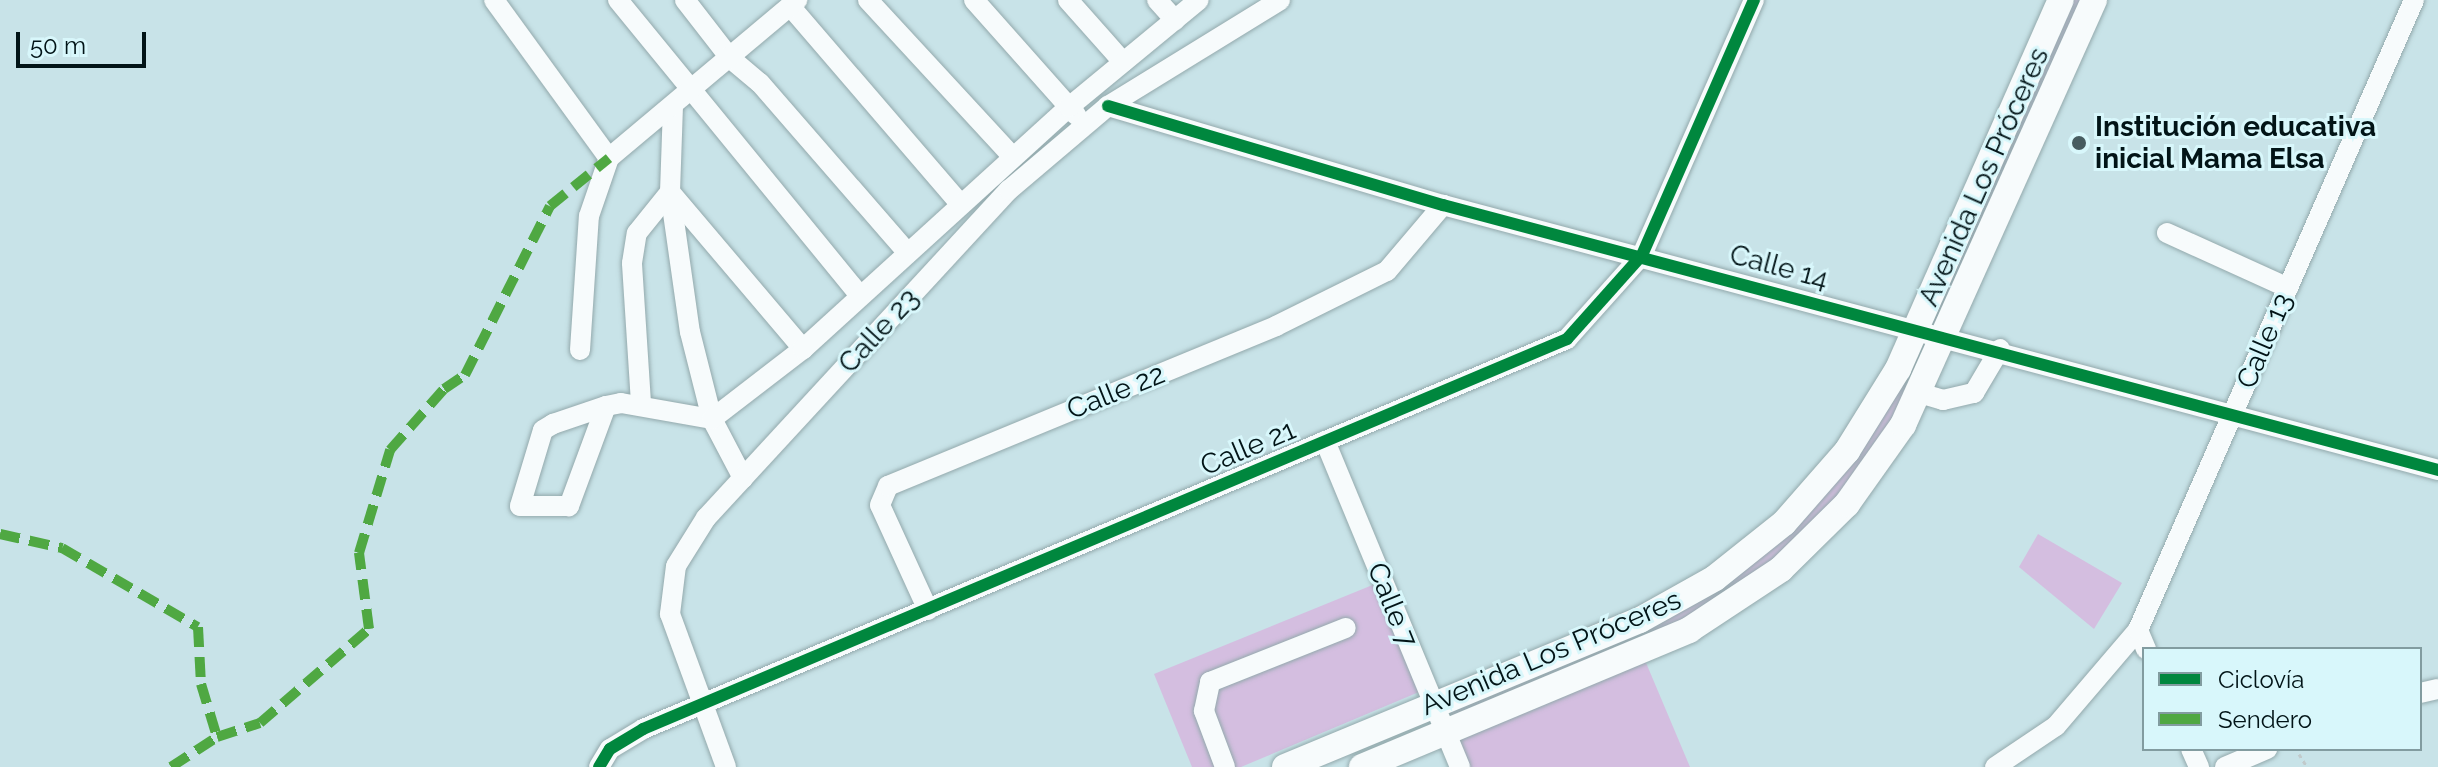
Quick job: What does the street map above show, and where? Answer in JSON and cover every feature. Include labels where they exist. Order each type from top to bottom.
[{"type":"main road","name":"Avenida Los Próceres","points":[[1285,767],[1640,620],[1715,578],[1784,523],[1847,451],[1919,328],[2061,0]]},
{"type":"main road","name":"Avenida Los Próceres","points":[[1362,767],[1689,630],[1781,569],[1847,504],[1919,393],[2094,0]]},
{"type":"street","points":[[494,0],[609,158]]},
{"type":"street","points":[[618,0],[681,100],[860,296]]},
{"type":"street","points":[[685,0],[730,58],[760,83],[908,253]]},
{"type":"street","points":[[868,0],[1013,157]]},
{"type":"street","points":[[974,0],[1084,124]]},
{"type":"street","points":[[1068,0],[1123,62]]},
{"type":"street","points":[[1157,0],[1175,20]]},
{"type":"street","points":[[712,419],[803,349],[1069,107],[1199,0]]},
{"type":"street","name":"Calle 23","points":[[726,767],[675,635],[671,592],[685,548],[743,478],[1009,190],[1108,106],[1280,0]]},
{"type":"street","name":"Calle 21","points":[[599,767],[625,738],[1567,339],[1617,291],[1642,255],[1754,0]]},
{"type":"street","name":"Calle 13","points":[[1995,767],[2056,726],[2142,640],[2234,413],[2414,0]]},
{"type":"street","points":[[580,350],[589,216],[609,158],[793,3],[961,205]]},
{"type":"street","points":[[681,100],[670,192],[690,332],[712,419],[743,478]]},
{"type":"street","name":"Calle 14","points":[[1108,106],[1443,205],[2000,349],[2438,470]]},
{"type":"street","points":[[670,192],[803,349]]},
{"type":"street","points":[[641,403],[632,263],[637,233],[670,192]]},
{"type":"street","name":"Calle 22","points":[[928,610],[880,505],[888,486],[1276,326],[1387,271],[1443,205]]},
{"type":"street","points":[[2167,233],[2288,288]]},
{"type":"street","points":[[1919,393],[1943,400],[1974,393],[2000,349]]},
{"type":"street","points":[[606,406],[569,506],[520,506],[543,430],[606,406],[641,403],[712,419]]},
{"type":"street","name":"Calle 7","points":[[1325,441],[1460,767]]},
{"type":"street","points":[[1225,767],[1204,711],[1210,682],[1346,628]]},
{"type":"street","points":[[2225,767],[2262,751]]},
{"type":"path","points":[[2299,754],[2307,767]]},
{"type":"shaded area","points":[[2068,0],[2087,0],[1939,325],[1932,323]]},
{"type":"shaded area","points":[[1919,341],[1934,342],[1869,463],[1792,549],[1685,624],[1447,721],[1446,706],[1781,534]]},
{"type":"shaded area","points":[[2038,534],[2122,583],[2094,629],[2019,567]]},
{"type":"shaded area","points":[[1375,584],[1419,692],[1241,767],[1192,767],[1154,674]]},
{"type":"shaded area","points":[[1644,658],[1690,767],[1469,767],[1454,735]]},
{"type":"marked path","points":[[171,767],[217,737],[260,723],[369,629],[359,553],[390,450],[444,389],[465,375],[550,206],[609,158]]},
{"type":"marked path","points":[[0,534],[62,548],[198,627],[201,684],[217,737]]},
{"type":"cycle path","points":[[599,767],[610,749],[643,729],[1567,339],[1642,255],[1754,0]]},
{"type":"cycle path","points":[[1108,106],[1443,205],[2438,470]]},
{"type":"place","name":"Institución educativa inicial Mama Elsa","points":[[2079,143]]}]
